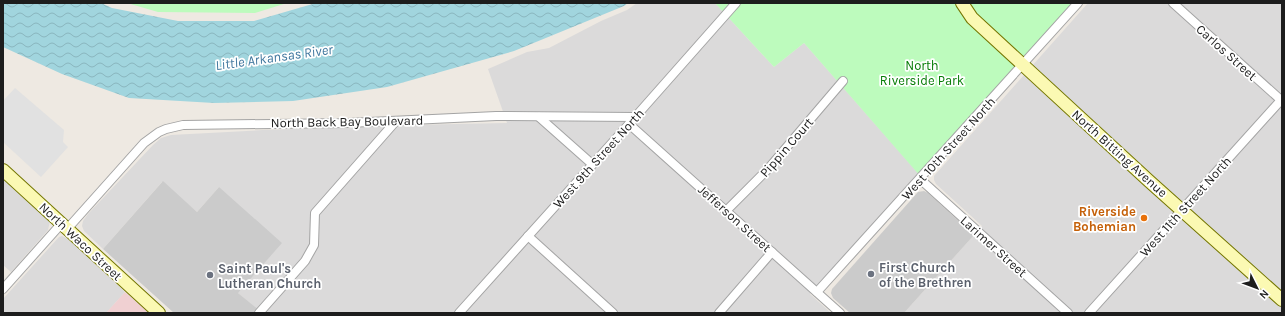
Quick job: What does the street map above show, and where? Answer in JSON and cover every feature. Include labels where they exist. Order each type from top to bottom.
[{"type":"street","name":"West 9th Street North","points":[[458,313],[736,3]]},
{"type":"street","name":"North Bitting Avenue","points":[[962,3],[972,18],[1149,181],[1282,300]]},
{"type":"street","name":"West 10th Street North","points":[[817,292],[1078,3]]},
{"type":"street","name":"Carlos Street","points":[[1173,3],[1282,100]]},
{"type":"street","name":"Pippin Court","points":[[726,211],[768,169],[843,81]]},
{"type":"street","name":"West 11th Street North","points":[[1089,313],[1282,100]]},
{"type":"street","name":"North Back Bay Boulevard","points":[[65,226],[144,143],[157,133],[173,127],[194,125],[348,123],[496,116],[635,116]]},
{"type":"street","points":[[539,116],[592,164]]},
{"type":"street","points":[[259,313],[305,261],[314,245],[315,213],[396,121]]},
{"type":"street","name":"Jefferson Street","points":[[629,124],[840,313]]},
{"type":"street","name":"North Waco Street","points":[[3,170],[159,313]]},
{"type":"street","name":"Larimer Street","points":[[920,179],[1068,313]]},
{"type":"street","points":[[3,289],[65,226]]},
{"type":"street","points":[[528,236],[613,313]]},
{"type":"street","points":[[719,313],[772,252]]},
{"type":"shaded area","points":[[637,3],[715,3],[774,67],[804,43],[918,173],[810,294],[831,313],[261,313],[238,293],[219,187],[197,212],[162,182],[103,249],[84,231],[82,226],[83,221],[88,214],[153,145],[161,138],[171,135],[263,130],[507,123],[488,69],[527,52],[549,48],[601,21],[627,10]]},
{"type":"shaded area","points":[[1088,3],[1282,3],[1282,313],[904,313],[982,226],[936,184],[934,176]]},
{"type":"shaded area","points":[[15,88],[64,130],[63,142],[68,147],[41,177],[3,142],[3,101]]},
{"type":"shaded area","points":[[3,179],[50,221],[48,230],[11,272],[3,265]]},
{"type":"shaded area","points":[[163,181],[197,212],[219,187],[282,243],[238,293],[260,311],[258,313],[174,313],[103,249]]},
{"type":"shaded area","points":[[924,191],[974,235],[904,313],[850,313],[833,298],[831,293],[832,289],[918,192]]},
{"type":"shaded area","points":[[62,236],[68,239],[125,292],[106,313],[3,313],[3,299],[59,237]]},
{"type":"shaded area","points":[[125,292],[149,313],[106,313]]},
{"type":"green space","points":[[127,3],[287,3],[255,13],[158,12]]},
{"type":"green space","name":"North Riverside Park","points":[[715,3],[1075,3],[921,177],[804,43],[774,67]]},
{"type":"water","name":"Little Arkansas River","points":[[3,3],[101,3],[112,8],[178,21],[254,21],[316,3],[628,3],[624,6],[514,51],[387,87],[293,101],[214,103],[129,98],[62,74],[3,47]]},
{"type":"place","name":"Riverside Bohemian","points":[[1144,218]]},
{"type":"place","name":"First Church of the Brethren","points":[[871,274]]},
{"type":"place","name":"Saint Paul's Lutheran Church","points":[[210,275]]}]
